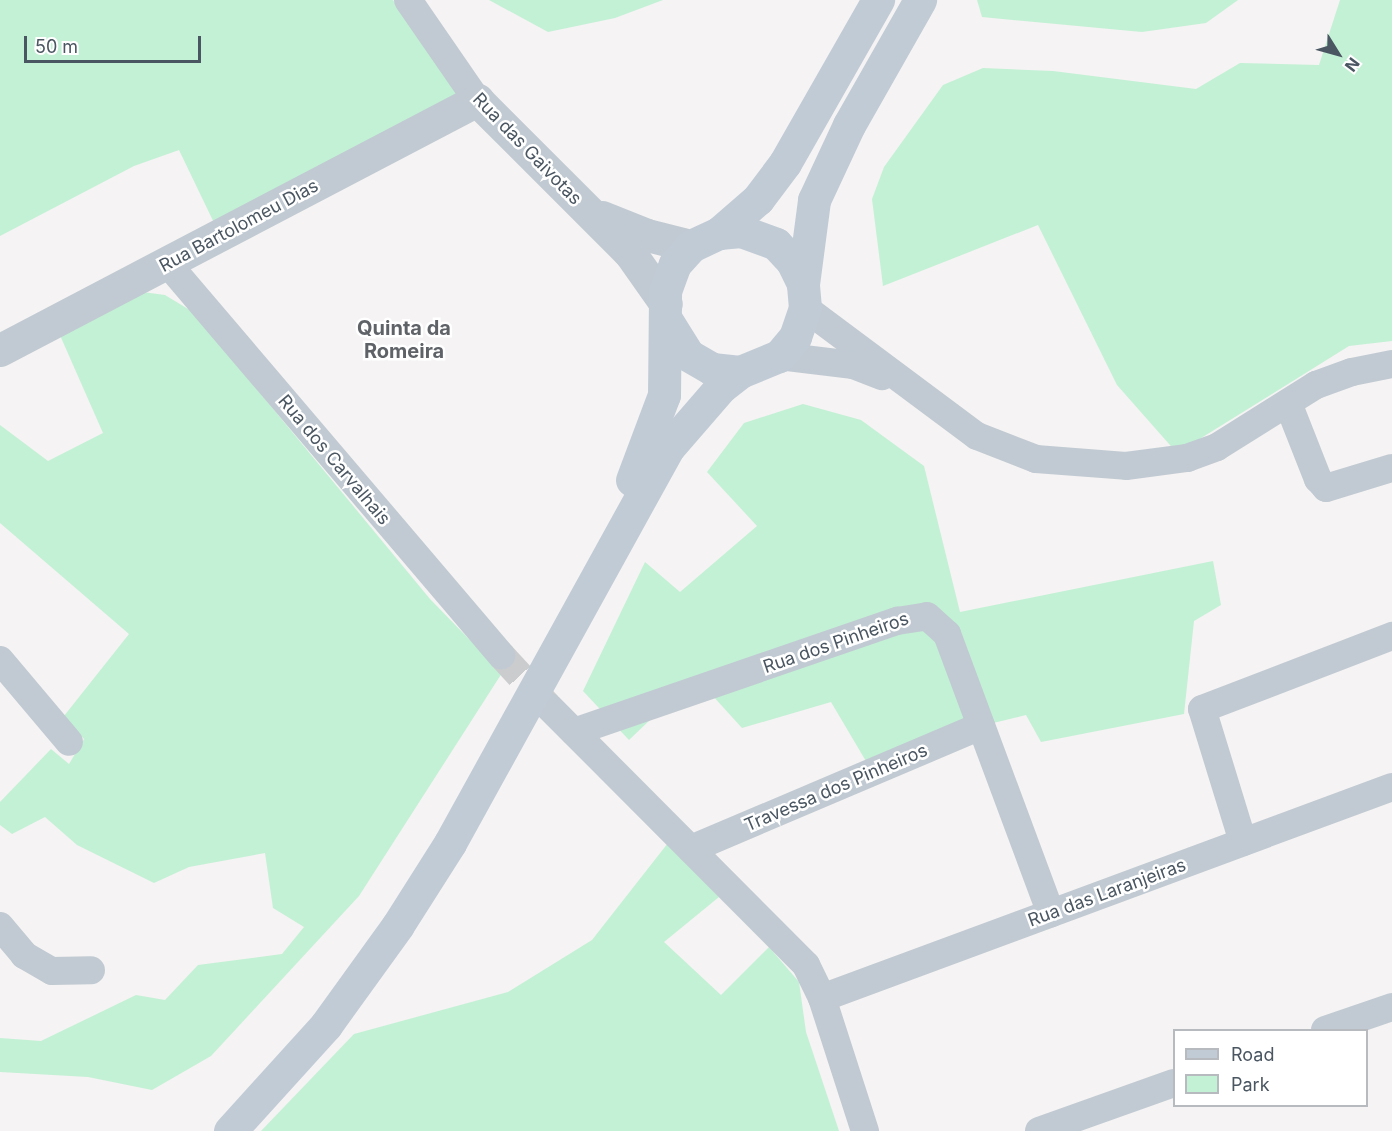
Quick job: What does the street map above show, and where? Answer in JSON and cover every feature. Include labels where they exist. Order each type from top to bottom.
[{"type":"main road","points":[[210,1131],[299,1034],[357,956],[399,895],[500,724],[636,472],[664,395],[665,291],[675,264],[758,200],[785,163],[878,0]]},
{"type":"main road","points":[[230,1131],[326,1025],[398,925],[450,843],[669,447],[701,407],[740,372],[779,356],[795,337],[804,296],[814,200],[849,125],[920,0]]},
{"type":"main road","points":[[705,240],[741,231],[776,244],[792,261],[804,296]]},
{"type":"main road","points":[[666,313],[688,355],[712,369],[740,372]]},
{"type":"street","name":"Rua das Gaivotas","points":[[408,0],[477,100],[630,253],[666,313]]},
{"type":"street","name":"Rua Bartolomeu Dias","points":[[0,350],[168,264],[477,100]]},
{"type":"street","points":[[585,208],[647,235],[705,240]]},
{"type":"street","name":"Rua dos Carvalhais","points":[[168,264],[501,655]]},
{"type":"street","points":[[804,296],[926,399],[999,447],[1036,459],[1126,466],[1187,458],[1217,447],[1316,385],[1352,372],[1392,364]]},
{"type":"street","points":[[779,356],[854,365],[926,399]]},
{"type":"street","points":[[1288,403],[1318,479],[1326,488],[1392,468]]},
{"type":"street","name":"Rua dos Pinheiros","points":[[574,732],[917,616],[935,620],[947,634],[1051,914]]},
{"type":"street","points":[[1243,842],[1202,709],[1392,636]]},
{"type":"street","points":[[0,660],[69,742]]},
{"type":"street","points":[[549,707],[806,965],[822,998],[866,1131]]},
{"type":"street","name":"Travessa dos Pinheiros","points":[[691,849],[981,726]]},
{"type":"street","name":"Rua das Laranjeiras","points":[[822,998],[1392,787]]},
{"type":"street","points":[[0,926],[24,955],[52,971],[91,970]]},
{"type":"street","points":[[1328,1029],[1392,1007]]},
{"type":"street","points":[[1039,1131],[1173,1083]]},
{"type":"green space","points":[[0,0],[393,0],[461,96],[217,229],[179,150],[134,166],[0,236]]},
{"type":"green space","points":[[489,0],[663,0],[615,18],[548,32]]},
{"type":"green space","points":[[977,0],[1238,0],[1206,23],[1142,32],[982,17]]},
{"type":"green space","points":[[1340,0],[1392,0],[1392,341],[1349,346],[1177,453],[1117,385],[1038,225],[883,286],[872,199],[884,167],[943,85],[983,68],[1053,71],[1196,89],[1240,63],[1319,65]]},
{"type":"green space","points":[[135,291],[165,295],[193,312],[430,599],[502,673],[359,896],[211,1056],[152,1090],[88,1077],[0,1072],[0,1038],[41,1041],[136,995],[165,1000],[198,965],[282,954],[304,927],[273,908],[265,853],[189,867],[154,883],[77,845],[45,817],[12,834],[0,825],[0,802],[51,749],[69,764],[84,739],[64,716],[129,634],[0,523],[0,425],[48,461],[103,433],[59,333]]},
{"type":"green space","points":[[803,404],[861,420],[924,466],[960,612],[1213,561],[1221,605],[1194,621],[1184,714],[1041,742],[1026,715],[981,726],[873,773],[831,702],[742,728],[712,695],[674,697],[629,740],[583,691],[645,562],[680,592],[757,526],[707,472],[744,423]]},
{"type":"green space","points":[[668,843],[719,897],[664,942],[721,995],[769,947],[799,982],[806,1032],[839,1131],[261,1131],[354,1034],[508,992],[592,940]]},
{"type":"tunnel","points":[[501,655],[548,706]]},
{"type":"district","name":"Quinta da Romeira","points":[[404,340]]}]
